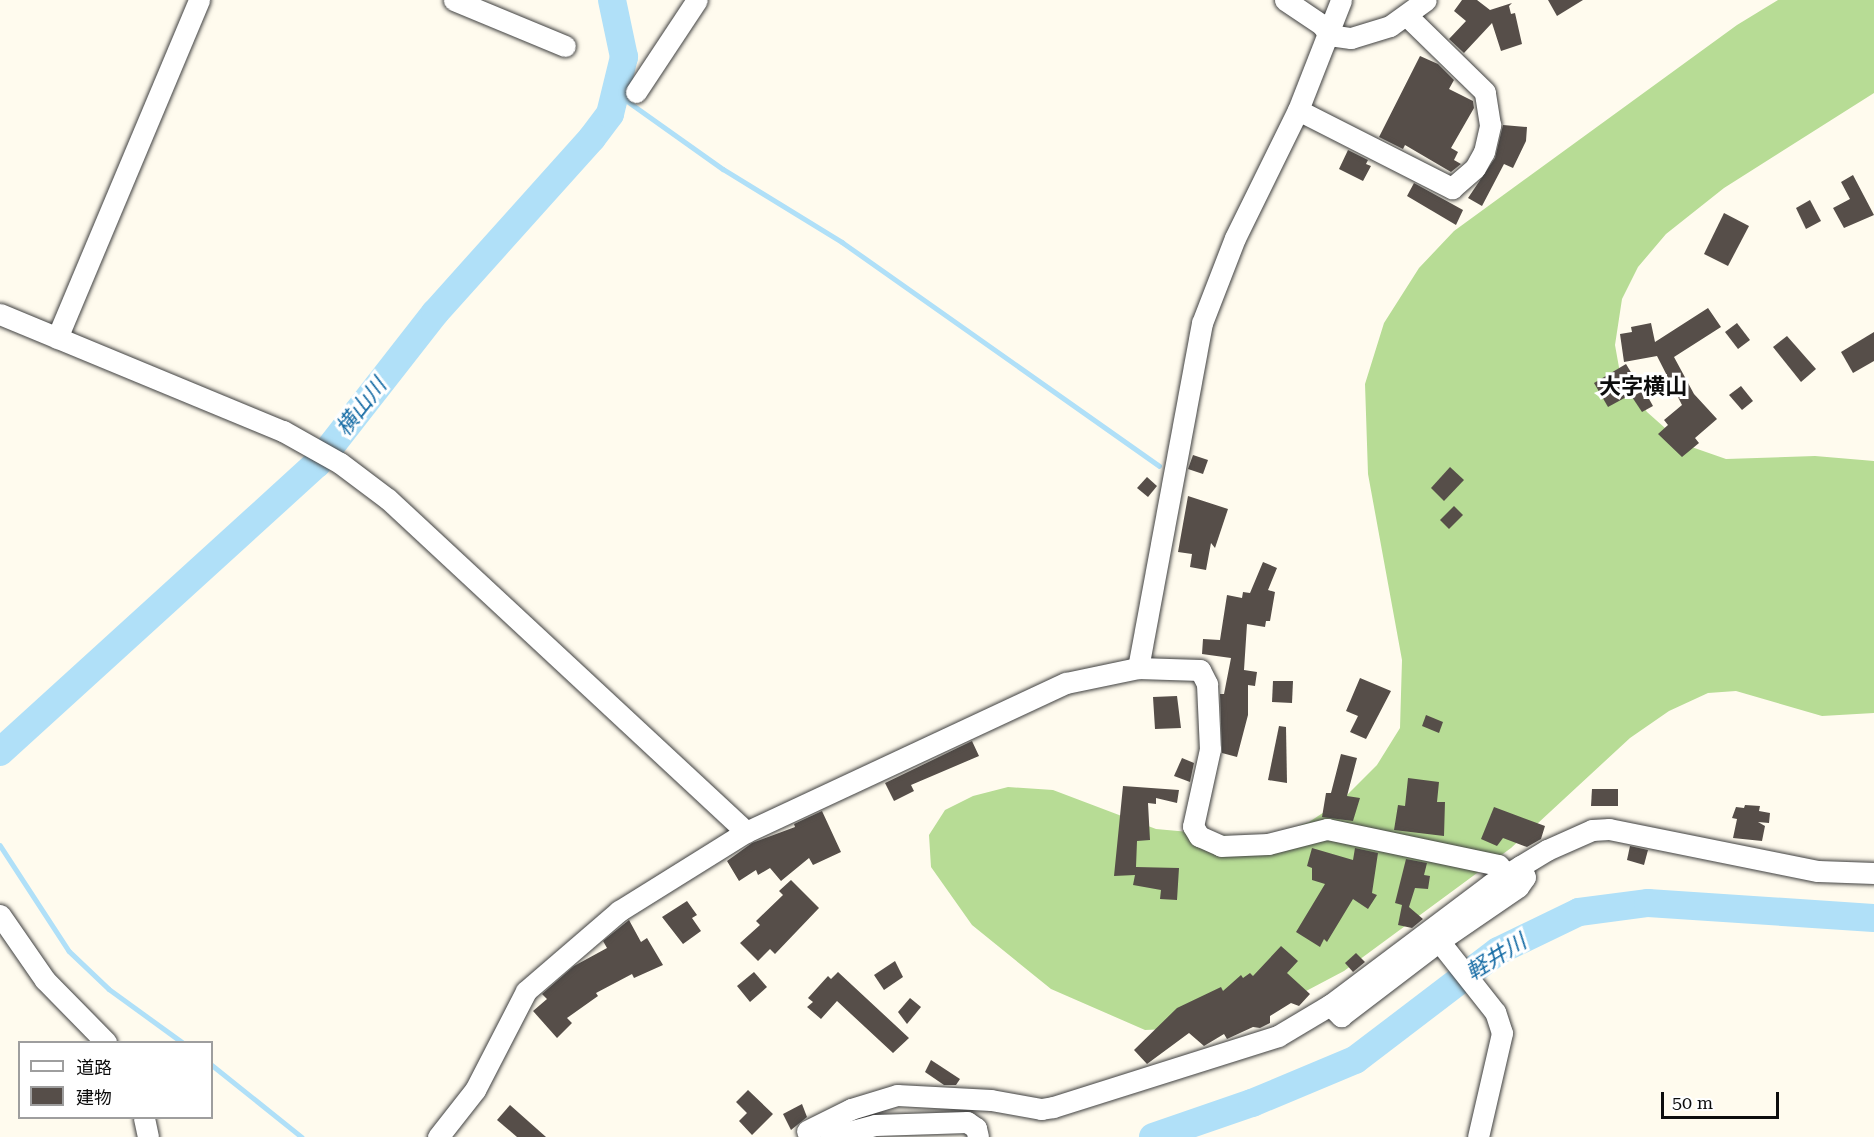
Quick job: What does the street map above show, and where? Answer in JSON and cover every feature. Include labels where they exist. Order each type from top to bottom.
[{"type":"street","points":[[57,338],[199,0]]},
{"type":"street","points":[[454,0],[565,46]]},
{"type":"street","points":[[636,92],[697,0]]},
{"type":"street","points":[[1285,0],[1322,25],[1329,35]]},
{"type":"street","points":[[1138,668],[1202,323],[1235,238],[1298,110],[1341,0]]},
{"type":"street","points":[[1329,35],[1360,36],[1407,16],[1426,0]]},
{"type":"street","points":[[1298,110],[1452,188],[1460,182],[1475,168],[1484,152],[1490,125],[1485,92],[1407,16]]},
{"type":"street","points":[[0,314],[314,447],[335,459],[388,498],[746,832]]},
{"type":"street","points":[[438,1137],[475,1090],[514,1010],[542,974],[619,910],[746,832],[1066,683],[1138,668],[1200,670],[1205,675],[1210,749],[1193,813],[1193,826],[1199,836],[1221,846],[1235,848],[1327,829],[1498,865],[1526,877],[1518,887],[1444,948],[1341,1016],[1330,1005]]},
{"type":"street","points":[[805,1135],[851,1109],[897,1095],[992,1100],[1041,1109],[1053,1107],[1278,1036],[1330,1005],[1459,906],[1514,870],[1577,836],[1609,829],[1818,871],[1874,873]]},
{"type":"street","points":[[0,915],[45,980],[105,1041]]},
{"type":"street","points":[[1444,948],[1495,1011],[1502,1033],[1478,1137]]},
{"type":"street","points":[[144,1119],[148,1137]]},
{"type":"street","points":[[830,1137],[887,1124],[967,1122],[978,1135]]},
{"type":"green space","points":[[1778,0],[1874,0],[1874,93],[1724,188],[1666,234],[1638,267],[1622,299],[1615,345],[1620,373],[1647,412],[1683,444],[1726,459],[1815,456],[1874,461],[1874,713],[1822,716],[1736,691],[1708,693],[1669,711],[1630,738],[1511,848],[1344,971],[1272,1009],[1214,1027],[1145,1030],[1051,989],[972,925],[931,867],[929,835],[945,810],[973,796],[1008,787],[1053,790],[1156,829],[1244,837],[1278,833],[1309,822],[1341,801],[1377,765],[1400,728],[1402,660],[1368,474],[1365,384],[1384,323],[1419,268],[1454,231],[1737,25]]},
{"type":"building","points":[[1462,0],[1477,0],[1490,10],[1512,3],[1509,6],[1511,14],[1515,13],[1522,44],[1501,51],[1492,23],[1464,53],[1449,39],[1466,21],[1454,11]]},
{"type":"building","points":[[1548,0],[1583,0],[1557,16]]},
{"type":"building","points":[[1420,56],[1438,64],[1454,80],[1449,89],[1473,101],[1474,108],[1451,148],[1458,152],[1454,160],[1461,164],[1451,172],[1405,145],[1403,149],[1379,137]]},
{"type":"building","points":[[1503,125],[1527,127],[1526,141],[1513,168],[1504,164],[1482,206],[1468,198],[1495,158]]},
{"type":"building","points":[[1348,150],[1368,160],[1366,164],[1371,166],[1363,181],[1339,169]]},
{"type":"building","points":[[1853,175],[1874,215],[1844,228],[1833,208],[1850,199],[1841,182]]},
{"type":"building","points":[[1414,183],[1463,210],[1456,225],[1407,196]]},
{"type":"building","points":[[1810,200],[1821,221],[1806,229],[1796,208]]},
{"type":"building","points":[[1724,213],[1749,226],[1728,266],[1704,254]]},
{"type":"building","points":[[1708,308],[1721,327],[1674,357],[1694,394],[1717,419],[1695,438],[1699,443],[1682,457],[1658,434],[1668,425],[1664,420],[1682,405],[1657,356],[1624,362],[1620,334],[1632,332],[1631,327],[1651,323],[1655,342]]},
{"type":"building","points":[[1737,323],[1750,340],[1738,349],[1725,332]]},
{"type":"building","points":[[1874,332],[1874,361],[1853,373],[1841,352]]},
{"type":"building","points":[[1787,336],[1816,369],[1801,382],[1773,347]]},
{"type":"building","points":[[1626,364],[1641,389],[1608,407],[1594,383]]},
{"type":"building","points":[[1741,386],[1753,401],[1742,410],[1729,395]]},
{"type":"building","points":[[1644,390],[1653,406],[1642,412],[1632,397]]},
{"type":"building","points":[[1193,455],[1208,460],[1203,474],[1188,469]]},
{"type":"building","points":[[1450,467],[1464,480],[1444,501],[1431,488]]},
{"type":"building","points":[[1147,477],[1157,486],[1148,497],[1137,488]]},
{"type":"building","points":[[1188,496],[1228,509],[1215,548],[1211,543],[1206,570],[1190,567],[1192,554],[1178,552]]},
{"type":"building","points":[[1454,506],[1463,515],[1449,529],[1440,520]]},
{"type":"building","points":[[1263,562],[1277,568],[1268,590],[1275,592],[1270,621],[1266,621],[1265,627],[1247,624],[1244,670],[1257,672],[1255,686],[1248,685],[1248,715],[1237,757],[1222,753],[1220,694],[1224,694],[1231,658],[1202,654],[1203,639],[1220,640],[1227,595],[1242,598],[1243,592],[1250,593]]},
{"type":"building","points":[[1360,678],[1391,691],[1366,739],[1350,732],[1358,716],[1346,711]]},
{"type":"building","points":[[1273,681],[1293,681],[1292,703],[1272,702]]},
{"type":"building","points":[[1177,696],[1181,728],[1155,729],[1153,697]]},
{"type":"building","points":[[1426,715],[1443,722],[1439,733],[1422,726]]},
{"type":"building","points":[[1279,726],[1286,727],[1287,783],[1268,780]]},
{"type":"building","points":[[972,741],[979,756],[911,785],[914,791],[894,801],[885,783]]},
{"type":"building","points":[[1341,754],[1357,758],[1347,796],[1360,798],[1353,821],[1322,817],[1326,793],[1331,793]]},
{"type":"building","points":[[1182,758],[1194,763],[1190,782],[1174,776]]},
{"type":"building","points":[[1408,778],[1439,782],[1437,802],[1445,802],[1444,836],[1394,830],[1398,805],[1405,806]]},
{"type":"building","points":[[1123,786],[1179,790],[1177,803],[1156,798],[1156,804],[1148,803],[1150,840],[1137,841],[1136,867],[1179,868],[1177,900],[1160,899],[1161,890],[1133,885],[1135,875],[1114,876]]},
{"type":"building","points":[[1592,789],[1618,789],[1618,806],[1591,806]]},
{"type":"building","points":[[1745,805],[1760,806],[1759,811],[1770,813],[1769,823],[1758,822],[1765,826],[1762,841],[1733,838],[1737,819],[1732,818],[1736,807],[1744,808]]},
{"type":"building","points":[[1494,807],[1545,826],[1541,839],[1527,847],[1503,838],[1497,846],[1481,839]]},
{"type":"building","points":[[822,811],[841,852],[813,865],[809,858],[781,881],[770,868],[758,875],[756,870],[739,881],[727,861],[752,843],[795,827],[794,824]]},
{"type":"building","points":[[1630,846],[1648,850],[1644,865],[1627,860]]},
{"type":"building","points":[[1312,848],[1353,860],[1355,848],[1378,853],[1372,893],[1377,895],[1368,909],[1353,899],[1327,942],[1324,939],[1320,947],[1296,932],[1325,884],[1312,880],[1312,868],[1307,866]]},
{"type":"building","points":[[1406,859],[1427,863],[1424,875],[1430,876],[1428,889],[1415,888],[1409,907],[1423,919],[1412,928],[1398,925],[1402,905],[1395,903]]},
{"type":"building","points":[[791,880],[819,908],[775,954],[770,949],[758,961],[740,943],[760,925],[756,921],[783,895],[779,891]]},
{"type":"building","points":[[687,901],[697,915],[692,918],[701,931],[683,944],[662,917]]},
{"type":"building","points":[[629,920],[641,942],[647,938],[663,965],[634,978],[632,974],[596,993],[598,996],[567,1018],[572,1023],[557,1038],[533,1011],[547,999],[542,994],[574,966],[607,948],[603,941]]},
{"type":"building","points":[[1281,946],[1298,961],[1287,973],[1310,994],[1299,1006],[1291,1003],[1270,1016],[1270,1023],[1260,1028],[1253,1027],[1227,1039],[1224,1034],[1204,1046],[1189,1033],[1147,1064],[1134,1050],[1177,1008],[1221,987],[1223,991],[1241,975],[1243,978],[1250,973],[1253,976]]},
{"type":"building","points":[[1356,953],[1365,962],[1353,972],[1345,963]]},
{"type":"building","points":[[895,961],[903,977],[884,990],[874,975]]},
{"type":"building","points":[[754,972],[767,987],[750,1002],[737,986]]},
{"type":"building","points":[[838,972],[909,1038],[893,1053],[837,1001],[821,1019],[807,1007],[813,1002],[808,998],[828,976],[831,979]]},
{"type":"building","points":[[910,998],[921,1007],[907,1024],[898,1012]]},
{"type":"building","points":[[931,1060],[960,1079],[956,1085],[944,1085],[925,1072]]},
{"type":"building","points":[[748,1090],[773,1114],[752,1135],[739,1121],[747,1113],[736,1102]]},
{"type":"building","points":[[802,1104],[807,1117],[791,1130],[783,1114]]},
{"type":"building","points":[[510,1105],[546,1137],[517,1137],[497,1120]]},
{"type":"waterway","name":"横山川","points":[[0,752],[317,464],[435,313],[592,138],[610,114],[624,57],[612,0]]},
{"type":"waterway","points":[[616,93],[723,169],[842,242],[1159,466]]},
{"type":"waterway","points":[[0,845],[69,951],[109,989],[181,1041]]},
{"type":"waterway","name":"軽井川","points":[[1153,1137],[1252,1103],[1355,1060],[1498,951],[1579,912],[1648,903],[1874,918]]},
{"type":"waterway","points":[[213,1066],[302,1137]]},
{"type":"district","name":"大字横山","points":[[1643,387]]}]
